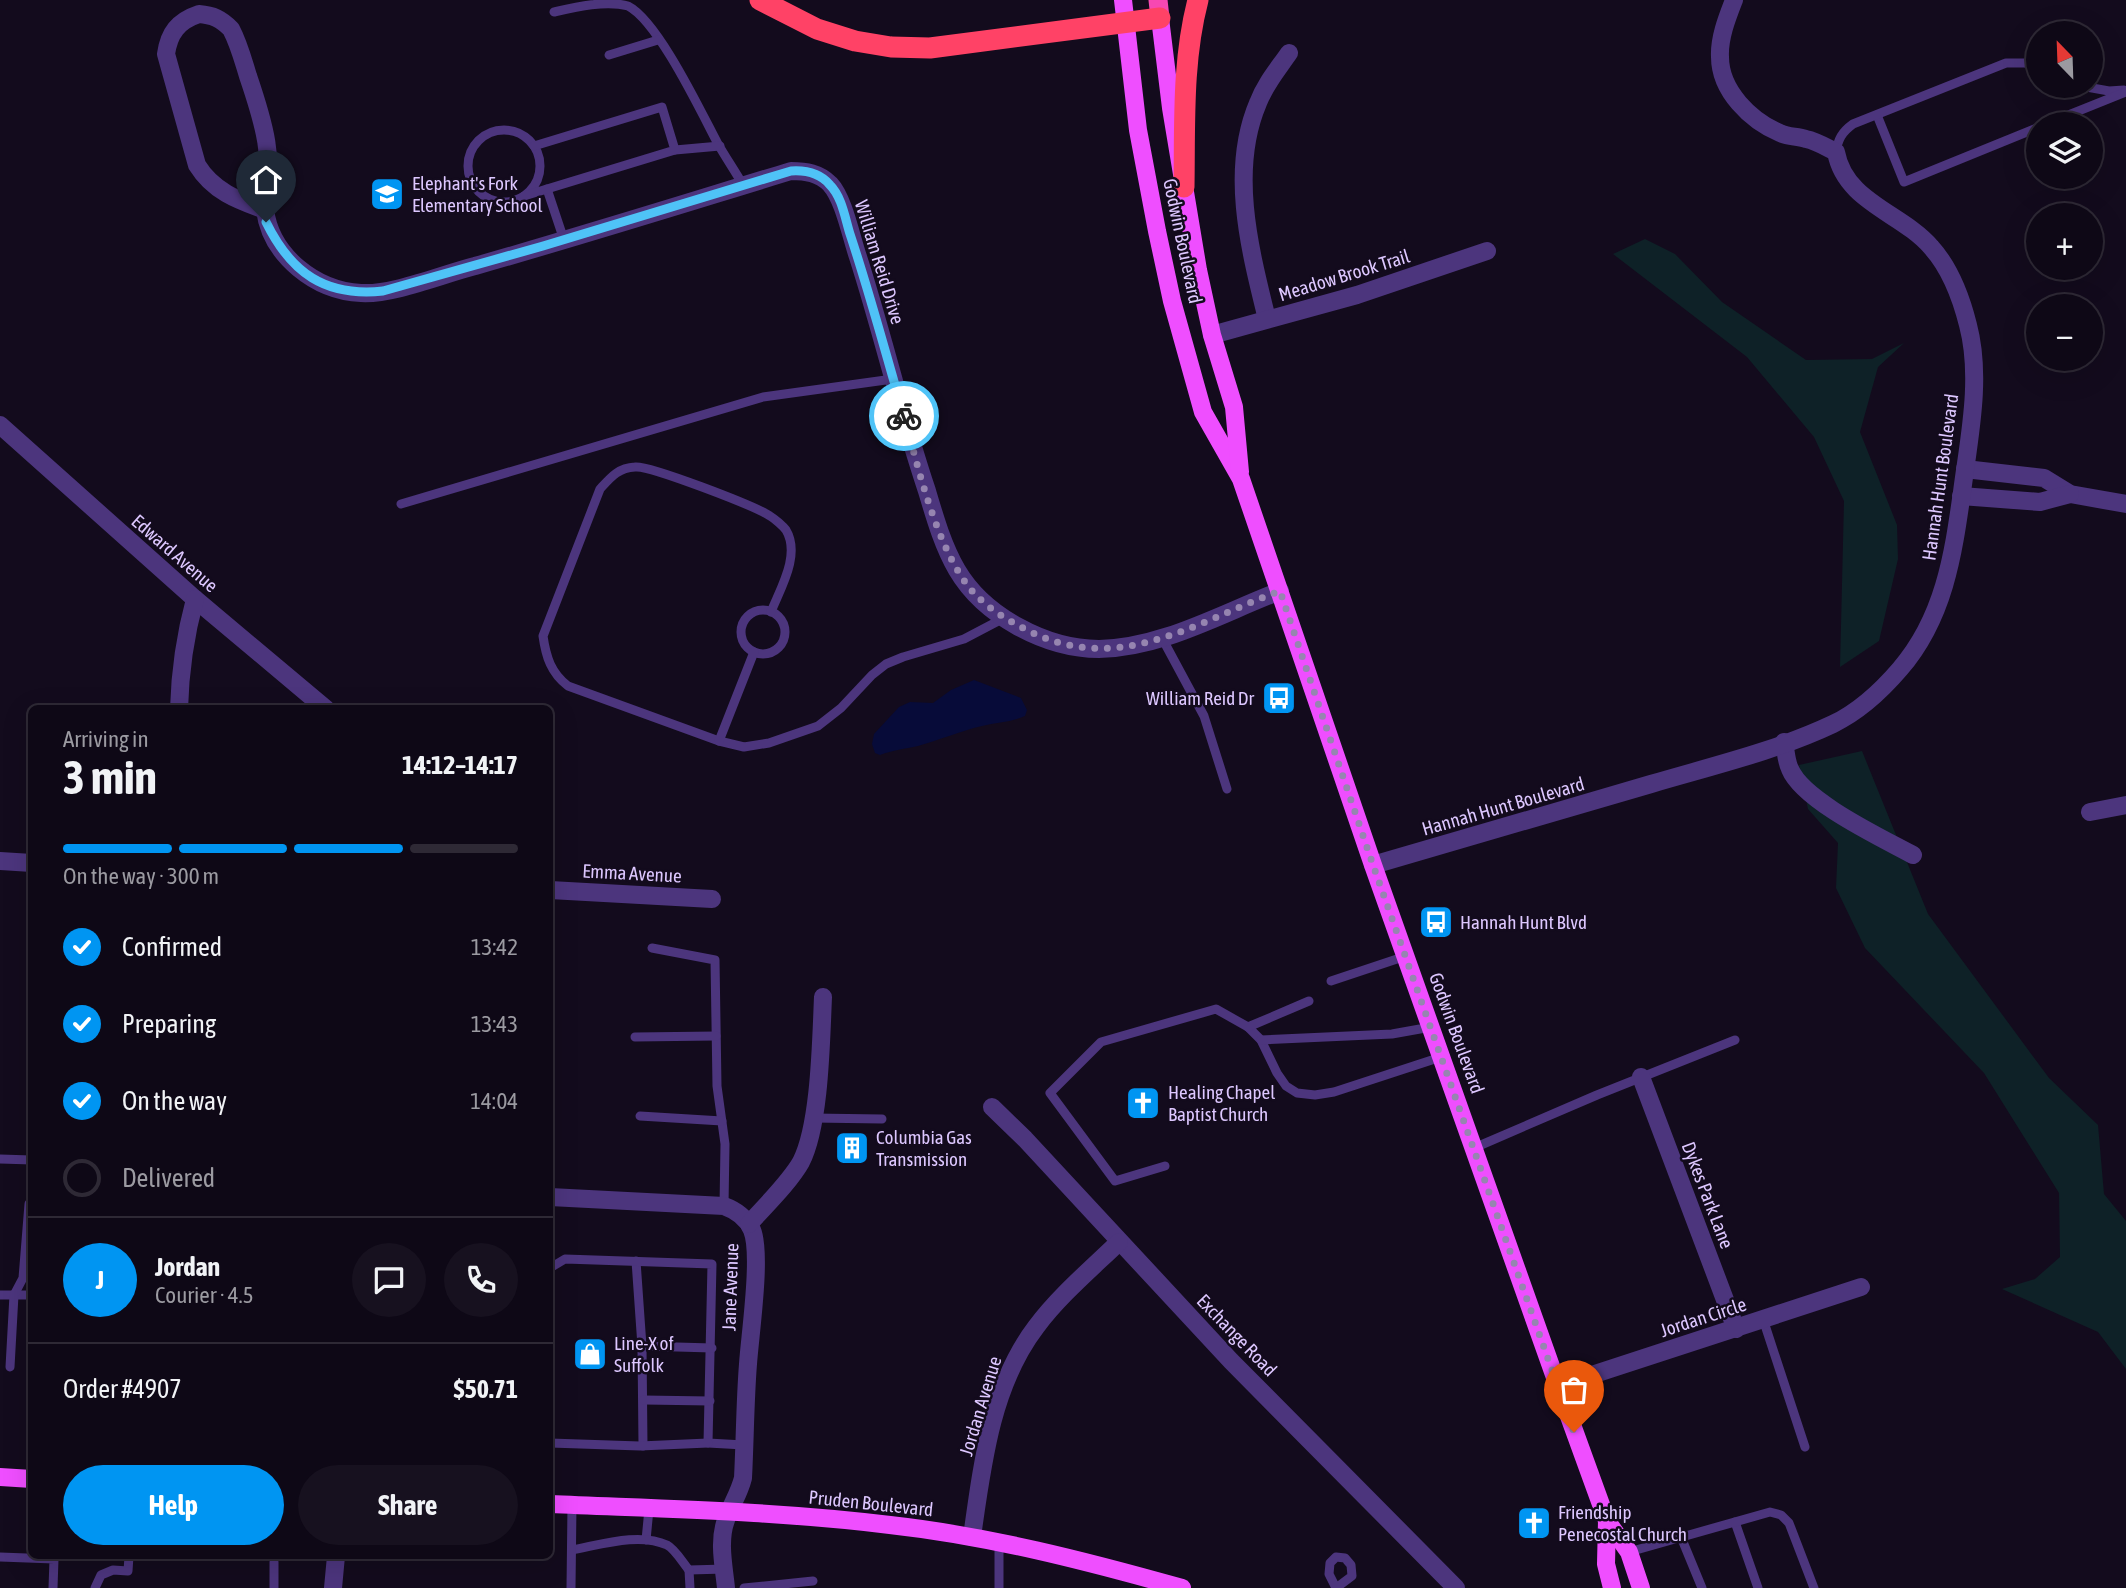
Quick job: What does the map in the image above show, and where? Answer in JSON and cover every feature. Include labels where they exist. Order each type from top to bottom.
[{"type":"highway","points":[[760,0],[817,29],[855,41],[891,47],[930,48],[1125,23],[1159,9]]},
{"type":"highway","points":[[1184,187],[1186,83],[1198,0]]},
{"type":"main road","name":"Godwin Boulevard","points":[[1123,0],[1138,130],[1171,301],[1203,412],[1241,479],[1373,865],[1558,1386],[1607,1521],[1629,1552],[1640,1588]]},
{"type":"main road","name":"Godwin Boulevard","points":[[1159,9],[1198,270],[1212,335],[1234,407],[1241,479]]},
{"type":"main road","points":[[0,1477],[28,1479]]},
{"type":"main road","name":"Pruden Boulevard","points":[[553,1504],[891,1525],[999,1542],[1182,1588]]},
{"type":"main road","name":"Godwin Boulevard","points":[[1607,1521],[1606,1564],[1612,1588]]},
{"type":"main road","points":[[1629,1552],[1648,1576],[1652,1588]]},
{"type":"street","points":[[1734,0],[1726,21],[1720,57],[1721,73],[1728,87],[1752,117],[1777,132],[1807,139],[1836,152]]},
{"type":"street","name":"William Reid Drive","points":[[265,210],[214,186],[197,165],[166,54],[168,41],[176,27],[189,17],[211,15],[222,20],[235,36],[264,122],[269,152],[266,222],[284,254],[299,270],[338,290],[362,293],[383,291],[564,240],[791,171],[805,170],[830,183],[838,195],[862,268],[918,465],[946,549],[973,592],[1004,618],[1037,635],[1066,645],[1099,649],[1129,646],[1162,638],[1280,591]]},
{"type":"street","points":[[1267,319],[1250,248],[1245,206],[1245,154],[1249,128],[1258,102],[1289,53]]},
{"type":"street","name":"Hannah Hunt Boulevard","points":[[1373,865],[1729,762],[1834,724],[1877,693],[1900,669],[1920,642],[1946,584],[1954,550],[1973,393],[1974,361],[1969,329],[1950,273],[1932,247],[1913,229],[1864,198],[1850,182],[1837,160],[1836,152]]},
{"type":"street","name":"Meadow Brook Trail","points":[[1212,335],[1357,295],[1487,251]]},
{"type":"street","name":"Edward Avenue","points":[[0,425],[195,599],[321,705]]},
{"type":"street","points":[[1965,469],[2044,478],[2070,494],[2126,504]]},
{"type":"street","points":[[1961,496],[2040,502],[2070,494]]},
{"type":"street","points":[[179,705],[180,666],[195,599]]},
{"type":"street","points":[[1784,743],[1790,770],[1804,789],[1838,813],[1913,855]]},
{"type":"street","points":[[2090,812],[2126,805]]},
{"type":"street","points":[[0,861],[28,863]]},
{"type":"street","name":"Emma Avenue","points":[[553,890],[712,899]]},
{"type":"street","name":"Jane Avenue","points":[[726,1588],[722,1536],[743,1478],[755,1268],[755,1241],[749,1224],[799,1165],[808,1147],[823,997]]},
{"type":"street","name":"Dykes Park Lane","points":[[1641,1076],[1736,1329]]},
{"type":"street","name":"Exchange Road","points":[[992,1107],[1025,1139],[1231,1361],[1457,1588]]},
{"type":"street","points":[[553,1197],[724,1206],[741,1215],[749,1224]]},
{"type":"street","name":"Jordan Avenue","points":[[972,1537],[980,1480],[993,1424],[1008,1375],[1020,1349],[1037,1325],[1119,1242]]},
{"type":"street","name":"Jordan Circle","points":[[1558,1386],[1861,1287]]},
{"type":"street","points":[[333,1588],[336,1559]]},
{"type":"lane","points":[[554,12],[606,1],[627,5],[638,14],[682,76],[743,185]]},
{"type":"lane","points":[[609,55],[658,40]]},
{"type":"lane","points":[[1836,152],[1844,131],[1877,115],[2006,63],[2026,63]]},
{"type":"lane","points":[[2104,90],[2126,91]]},
{"type":"lane","points":[[2075,112],[2126,91]]},
{"type":"lane","points":[[534,146],[663,107],[676,150]]},
{"type":"lane","points":[[1877,115],[1903,182],[2026,132]]},
{"type":"lane","points":[[524,196],[533,188],[540,167],[534,146],[517,132],[494,131],[475,144],[468,165],[474,186],[482,194],[503,202],[524,196],[547,188],[676,150],[720,146]]},
{"type":"lane","points":[[547,188],[564,240]]},
{"type":"lane","points":[[401,504],[752,399],[893,379]]},
{"type":"lane","points":[[771,612],[788,568],[792,547],[786,530],[771,516],[660,471],[638,466],[617,470],[600,489],[543,636],[545,654],[555,676],[568,686],[719,741],[744,747],[769,743],[818,726],[841,708],[886,664],[964,639],[1004,618]]},
{"type":"lane","points":[[756,611],[771,612],[782,620],[785,634],[783,640],[775,650],[768,653],[754,652],[743,642],[741,628],[744,621],[756,611]]},
{"type":"lane","points":[[1162,638],[1204,716],[1227,789]]},
{"type":"lane","points":[[719,741],[754,652]]},
{"type":"lane","points":[[652,948],[715,960],[717,1086],[725,1144],[724,1206]]},
{"type":"lane","points":[[1331,981],[1406,956]]},
{"type":"lane","points":[[1248,1027],[1309,1002]]},
{"type":"lane","points":[[1165,1166],[1115,1181],[1050,1093],[1101,1042],[1216,1009],[1248,1027],[1261,1040],[1286,1086],[1297,1093],[1315,1095],[1441,1057]]},
{"type":"lane","points":[[1261,1040],[1379,1035],[1431,1027]]},
{"type":"lane","points":[[635,1037],[716,1036]]},
{"type":"lane","points":[[1474,1148],[1641,1076],[1735,1040]]},
{"type":"lane","points":[[640,1116],[722,1121]]},
{"type":"lane","points":[[813,1118],[882,1119]]},
{"type":"lane","points":[[0,1159],[28,1160]]},
{"type":"lane","points":[[10,1367],[14,1295],[23,1278],[28,1216]]},
{"type":"lane","points":[[553,1266],[565,1259],[712,1264],[708,1443]]},
{"type":"lane","points":[[636,1261],[642,1346],[643,1446]]},
{"type":"lane","points":[[0,1295],[28,1295]]},
{"type":"lane","points":[[1763,1320],[1805,1447]]},
{"type":"lane","points":[[642,1346],[712,1348]]},
{"type":"lane","points":[[644,1400],[710,1401]]},
{"type":"lane","points":[[553,1443],[745,1445]]},
{"type":"lane","points":[[571,1588],[572,1505]]},
{"type":"lane","points":[[646,1540],[649,1509]]},
{"type":"lane","points":[[1629,1552],[1770,1512],[1782,1515],[1789,1522],[1814,1588]]},
{"type":"lane","points":[[1735,1521],[1758,1588]]},
{"type":"lane","points":[[1682,1537],[1702,1588]]},
{"type":"lane","points":[[572,1550],[615,1542],[646,1540],[668,1546],[689,1570],[690,1588]]},
{"type":"lane","points":[[999,1542],[999,1588]]},
{"type":"lane","points":[[0,1557],[28,1558]]},
{"type":"lane","points":[[53,1588],[54,1559]]},
{"type":"lane","points":[[95,1588],[101,1574],[113,1570],[128,1571],[129,1559]]},
{"type":"lane","points":[[274,1562],[274,1588]]},
{"type":"lane","points":[[689,1570],[725,1569]]},
{"type":"lane","points":[[744,1588],[813,1581]]},
{"type":"shaded area","points":[[1645,239],[1675,254],[1722,302],[1806,360],[1872,359],[1904,343],[1878,367],[1860,432],[1897,525],[1898,559],[1879,641],[1840,667],[1844,501],[1814,437],[1747,357],[1613,254]]},
{"type":"shaded area","points":[[974,680],[1021,698],[1027,710],[1025,716],[974,728],[918,746],[880,755],[875,753],[872,744],[874,734],[899,707],[910,702],[933,703],[951,690]]},
{"type":"shaded area","points":[[1862,751],[1928,914],[2049,1078],[2098,1125],[2104,1194],[2126,1221],[2126,1369],[2098,1332],[2002,1289],[2035,1279],[2060,1257],[2059,1193],[1984,1073],[1865,948],[1836,888],[1838,843],[1808,809],[1799,765]]},
{"type":"way so far","points":[[904,416],[946,549],[958,572],[988,607],[1037,635],[1066,645],[1099,649],[1129,646],[1162,638],[1280,591],[1373,865],[1574,1432]]},
{"type":"place","name":"Elephant's Fork Elementary School","points":[[387,194]]},
{"type":"place","name":"William Reid Dr","points":[[1279,698]]},
{"type":"place","name":"Hannah Hunt Blvd","points":[[1436,922]]},
{"type":"place","name":"Healing Chapel Baptist Church","points":[[1143,1103]]},
{"type":"place","name":"Columbia Gas Transmission","points":[[852,1148]]},
{"type":"place","name":"Line-X of Suffolk","points":[[590,1354]]},
{"type":"place","name":"Friendship Penecostal Church","points":[[1534,1523]]},
{"type":"route","points":[[266,222],[284,254],[299,270],[318,282],[338,290],[362,293],[383,291],[791,171],[805,170],[830,183],[838,195],[862,268],[904,416]]}]
